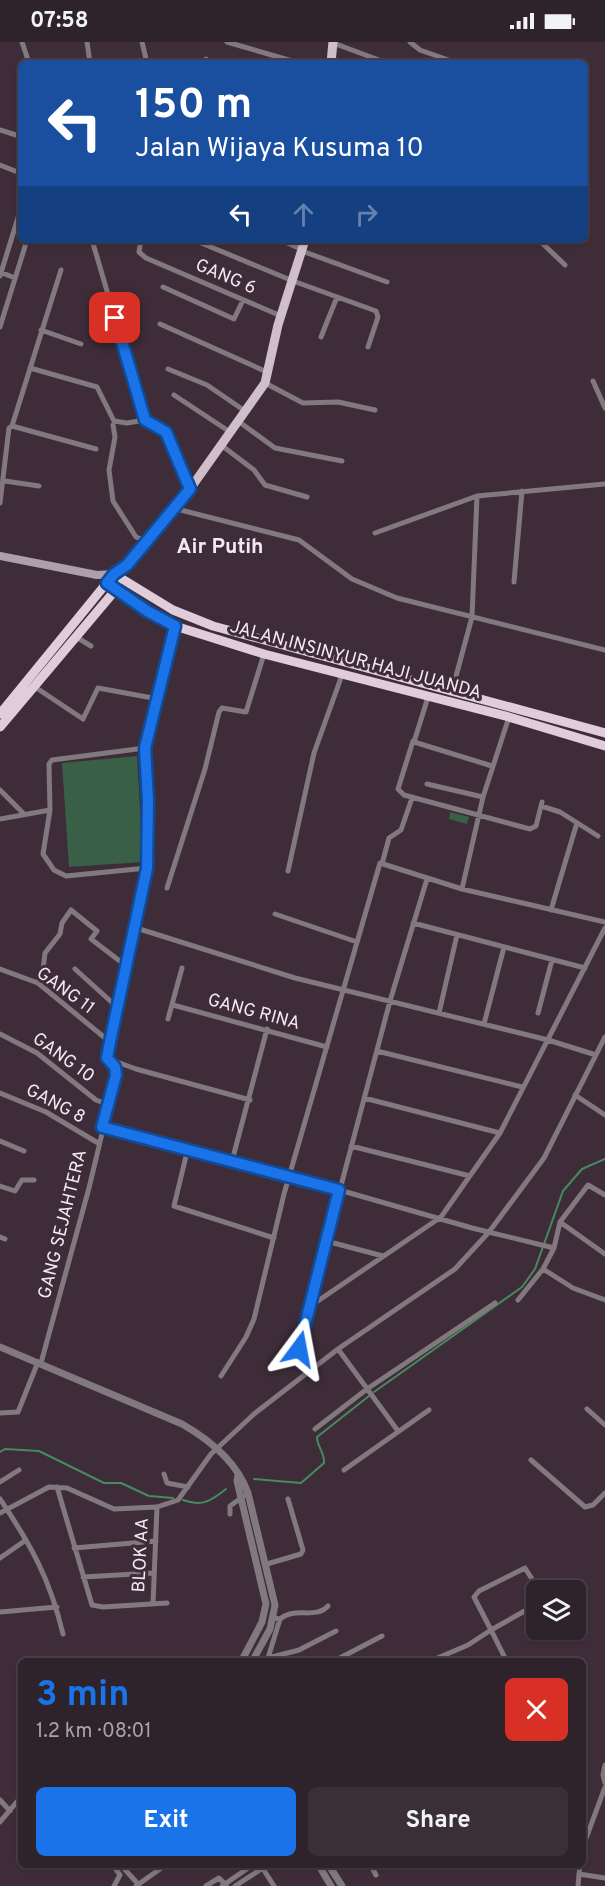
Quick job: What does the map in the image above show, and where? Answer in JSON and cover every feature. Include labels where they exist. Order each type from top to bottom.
[{"type":"highway","name":"JALAN INSINYUR HAJI JUANDA","points":[[114,574],[173,610],[204,623],[605,734]]},
{"type":"highway","points":[[0,714],[114,574]]},
{"type":"highway","points":[[0,727],[123,580]]},
{"type":"highway","name":"JALAN INSINYUR HAJI JUANDA","points":[[107,583],[175,626],[264,654],[509,717],[605,746]]},
{"type":"highway","points":[[555,730],[558,720]]},
{"type":"main road","points":[[331,60],[333,42]]},
{"type":"main road","points":[[0,556],[97,575],[114,574],[127,565],[190,489],[265,383],[281,316],[304,247]]},
{"type":"main road","points":[[123,580],[127,565]]},
{"type":"main road","points":[[97,575],[107,583]]},
{"type":"street","points":[[22,42],[29,60]]},
{"type":"street","points":[[87,42],[90,60]]},
{"type":"street","points":[[142,42],[146,60]]},
{"type":"street","points":[[227,42],[289,60]]},
{"type":"street","points":[[333,42],[379,60]]},
{"type":"street","points":[[410,42],[420,50],[448,60]]},
{"type":"street","points":[[0,130],[16,135]]},
{"type":"street","points":[[0,165],[15,171]]},
{"type":"street","points":[[15,278],[0,274],[18,217]]},
{"type":"street","points":[[0,327],[26,243]]},
{"type":"street","points":[[93,243],[145,420]]},
{"type":"street","name":"GANG 6","points":[[140,243],[139,252],[146,258],[281,316]]},
{"type":"street","points":[[201,243],[293,281],[377,312],[368,347]]},
{"type":"street","points":[[542,243],[565,265]]},
{"type":"street","points":[[304,247],[387,282]]},
{"type":"street","points":[[0,503],[11,427],[61,270]]},
{"type":"street","points":[[163,287],[234,319],[243,300]]},
{"type":"street","points":[[321,337],[337,297]]},
{"type":"street","points":[[160,324],[269,373]]},
{"type":"street","points":[[41,330],[81,344]]},
{"type":"street","points":[[30,368],[97,387],[114,421],[127,423],[145,420],[166,432],[190,489]]},
{"type":"street","points":[[168,369],[207,385],[245,411]]},
{"type":"street","points":[[593,381],[605,408]]},
{"type":"street","points":[[265,383],[303,403],[338,402],[375,410]]},
{"type":"street","points":[[174,395],[230,432]]},
{"type":"street","points":[[238,421],[275,448],[342,460]]},
{"type":"street","points":[[0,426],[96,449]]},
{"type":"street","points":[[113,426],[115,437],[109,470],[112,501],[136,537],[146,541]]},
{"type":"street","points":[[221,445],[254,470],[265,485],[307,497]]},
{"type":"street","points":[[5,481],[39,486]]},
{"type":"street","points":[[375,533],[477,496],[605,484]]},
{"type":"street","points":[[514,582],[522,491]]},
{"type":"street","points":[[452,691],[472,617],[477,496]]},
{"type":"street","points":[[174,508],[304,543],[352,579],[374,590],[605,650]]},
{"type":"street","points":[[175,626],[145,748],[148,801],[147,868],[107,1058],[131,1068],[250,1100]]},
{"type":"street","points":[[76,637],[91,646]]},
{"type":"street","points":[[167,888],[205,769],[219,712],[222,708],[246,712],[264,654]]},
{"type":"street","points":[[288,871],[314,753],[342,675]]},
{"type":"street","points":[[35,687],[83,719],[98,688],[158,699]]},
{"type":"street","points":[[428,697],[398,789],[412,798],[435,802],[532,829],[536,826],[542,804],[598,836]]},
{"type":"street","points":[[462,890],[483,797],[509,717]]},
{"type":"street","points":[[413,741],[492,766]]},
{"type":"street","points":[[145,748],[52,760],[49,764],[50,810],[44,854],[60,875],[147,868]]},
{"type":"street","points":[[427,784],[483,797]]},
{"type":"street","points":[[0,790],[24,814]]},
{"type":"street","points":[[221,1376],[225,1366],[246,1337],[254,1318],[290,1176],[378,865],[382,864],[389,838],[401,830],[412,798]]},
{"type":"street","points":[[0,819],[50,810]]},
{"type":"street","points":[[550,910],[576,826]]},
{"type":"street","points":[[382,864],[462,890],[605,922]]},
{"type":"street","points":[[312,1370],[299,1347],[390,1001],[426,879]]},
{"type":"street","points":[[38,983],[43,970],[45,953],[60,934],[62,923],[71,910],[97,931],[91,939],[125,965]]},
{"type":"street","points":[[275,914],[357,942]]},
{"type":"street","points":[[413,923],[585,968]]},
{"type":"street","points":[[133,927],[258,967],[605,1055]]},
{"type":"street","points":[[309,1307],[441,1217],[500,1133],[605,928]]},
{"type":"street","points":[[439,1013],[457,935]]},
{"type":"street","points":[[484,1024],[504,947]]},
{"type":"street","points":[[538,1013],[552,960]]},
{"type":"street","points":[[168,1019],[182,968]]},
{"type":"street","name":"GANG 11","points":[[0,969],[38,983],[110,1042]]},
{"type":"street","points":[[75,969],[117,1007]]},
{"type":"street","name":"GANG RINA","points":[[172,1005],[327,1047]]},
{"type":"street","points":[[232,1161],[267,1029]]},
{"type":"street","name":"GANG 10","points":[[0,1034],[37,1053],[96,1100],[109,1105]]},
{"type":"street","points":[[0,1513],[41,1490],[57,1487],[67,1488],[114,1509],[158,1507],[177,1502],[217,1448],[254,1414],[338,1350],[455,1269],[489,1232],[544,1158],[605,1037]]},
{"type":"street","points":[[377,1051],[522,1087]]},
{"type":"street","name":"GANG SEJAHTERA","points":[[0,1413],[18,1412],[39,1363],[89,1188],[116,1075],[115,1067],[107,1058]]},
{"type":"street","name":"GANG 8","points":[[0,1093],[46,1112],[98,1143]]},
{"type":"street","points":[[575,1095],[605,1115]]},
{"type":"street","points":[[364,1098],[500,1133]]},
{"type":"street","points":[[102,1127],[188,1148],[489,1232],[552,1247]]},
{"type":"street","points":[[0,1142],[24,1151]]},
{"type":"street","points":[[351,1146],[470,1176]]},
{"type":"street","points":[[188,1148],[174,1206],[274,1238]]},
{"type":"street","points":[[0,1186],[15,1191],[22,1180],[34,1180]]},
{"type":"street","points":[[518,1300],[543,1269],[561,1222],[590,1185],[605,1195]]},
{"type":"street","points":[[561,1222],[605,1254]]},
{"type":"street","points":[[326,1241],[383,1256]]},
{"type":"street","points":[[543,1269],[573,1288],[605,1300]]},
{"type":"street","points":[[315,1429],[367,1389],[495,1303]]},
{"type":"street","points":[[0,1347],[182,1424],[217,1448],[238,1474],[248,1493],[267,1564],[277,1619],[268,1658],[299,1650],[336,1631]]},
{"type":"street","points":[[338,1350],[398,1431]]},
{"type":"street","points":[[587,1409],[605,1425]]},
{"type":"street","points":[[344,1470],[429,1410]]},
{"type":"street","points":[[531,1460],[585,1507],[593,1505],[605,1493]]},
{"type":"street","points":[[0,1482],[19,1470]]},
{"type":"street","points":[[164,1474],[167,1482],[189,1486]]},
{"type":"street","points":[[238,1474],[240,1496],[266,1607],[262,1622],[243,1658]]},
{"type":"street","points":[[57,1487],[89,1602],[95,1607],[167,1603]]},
{"type":"street","points":[[230,1514],[230,1506],[240,1496],[248,1493]]},
{"type":"street","points":[[0,1499],[41,1565],[57,1608],[63,1634]]},
{"type":"street","points":[[267,1564],[301,1554],[303,1550],[288,1499]]},
{"type":"street","name":"BLOK AA","points":[[153,1604],[158,1507]]},
{"type":"street","points":[[0,1558],[26,1540]]},
{"type":"street","points":[[74,1548],[156,1541]]},
{"type":"street","points":[[505,1658],[474,1597],[475,1594],[521,1568],[526,1570],[532,1580]]},
{"type":"street","points":[[83,1577],[153,1574]]},
{"type":"street","points":[[256,1658],[277,1619],[289,1612],[320,1612],[328,1606]]},
{"type":"street","points":[[0,1612],[57,1608]]},
{"type":"street","points":[[438,1658],[468,1645],[526,1610]]},
{"type":"street","points":[[340,1658],[382,1636]]},
{"type":"street","points":[[586,1838],[605,1785],[603,1775],[605,1765]]},
{"type":"street","points":[[0,1800],[10,1810]]},
{"type":"street","points":[[0,1822],[18,1801]]},
{"type":"street","points":[[114,1886],[120,1873],[116,1868]]},
{"type":"street","points":[[123,1868],[137,1885],[161,1868]]},
{"type":"street","points":[[206,1886],[219,1878],[224,1885],[248,1868]]},
{"type":"street","points":[[235,1886],[260,1868]]},
{"type":"street","points":[[262,1868],[274,1886]]},
{"type":"street","points":[[320,1868],[331,1886]]},
{"type":"street","points":[[331,1868],[342,1886]]},
{"type":"street","points":[[372,1868],[376,1875]]},
{"type":"street","points":[[578,1886],[582,1868]]},
{"type":"street","points":[[579,1874],[605,1878]]},
{"type":"green space","points":[[137,756],[143,862],[69,867],[62,763]]},
{"type":"green space","points":[[450,812],[469,817],[467,824],[449,819]]},
{"type":"waterway","points":[[374,1392],[522,1287],[535,1269],[563,1191],[582,1169],[605,1159]]},
{"type":"waterway","points":[[254,1479],[301,1483],[324,1463],[317,1437],[369,1396]]},
{"type":"waterway","points":[[0,1452],[5,1449],[39,1451],[104,1483],[121,1483],[149,1496],[173,1498]]},
{"type":"waterway","points":[[183,1500],[196,1503],[206,1502],[226,1489]]},
{"type":"district","name":"Air Putih","points":[[220,546]]},
{"type":"route","points":[[115,318],[145,420],[166,432],[190,489],[127,565],[114,574],[107,583],[147,611],[175,626],[145,748],[148,801],[147,868],[107,1058],[115,1067],[116,1075],[102,1127],[173,1144],[339,1190],[299,1349]]}]
